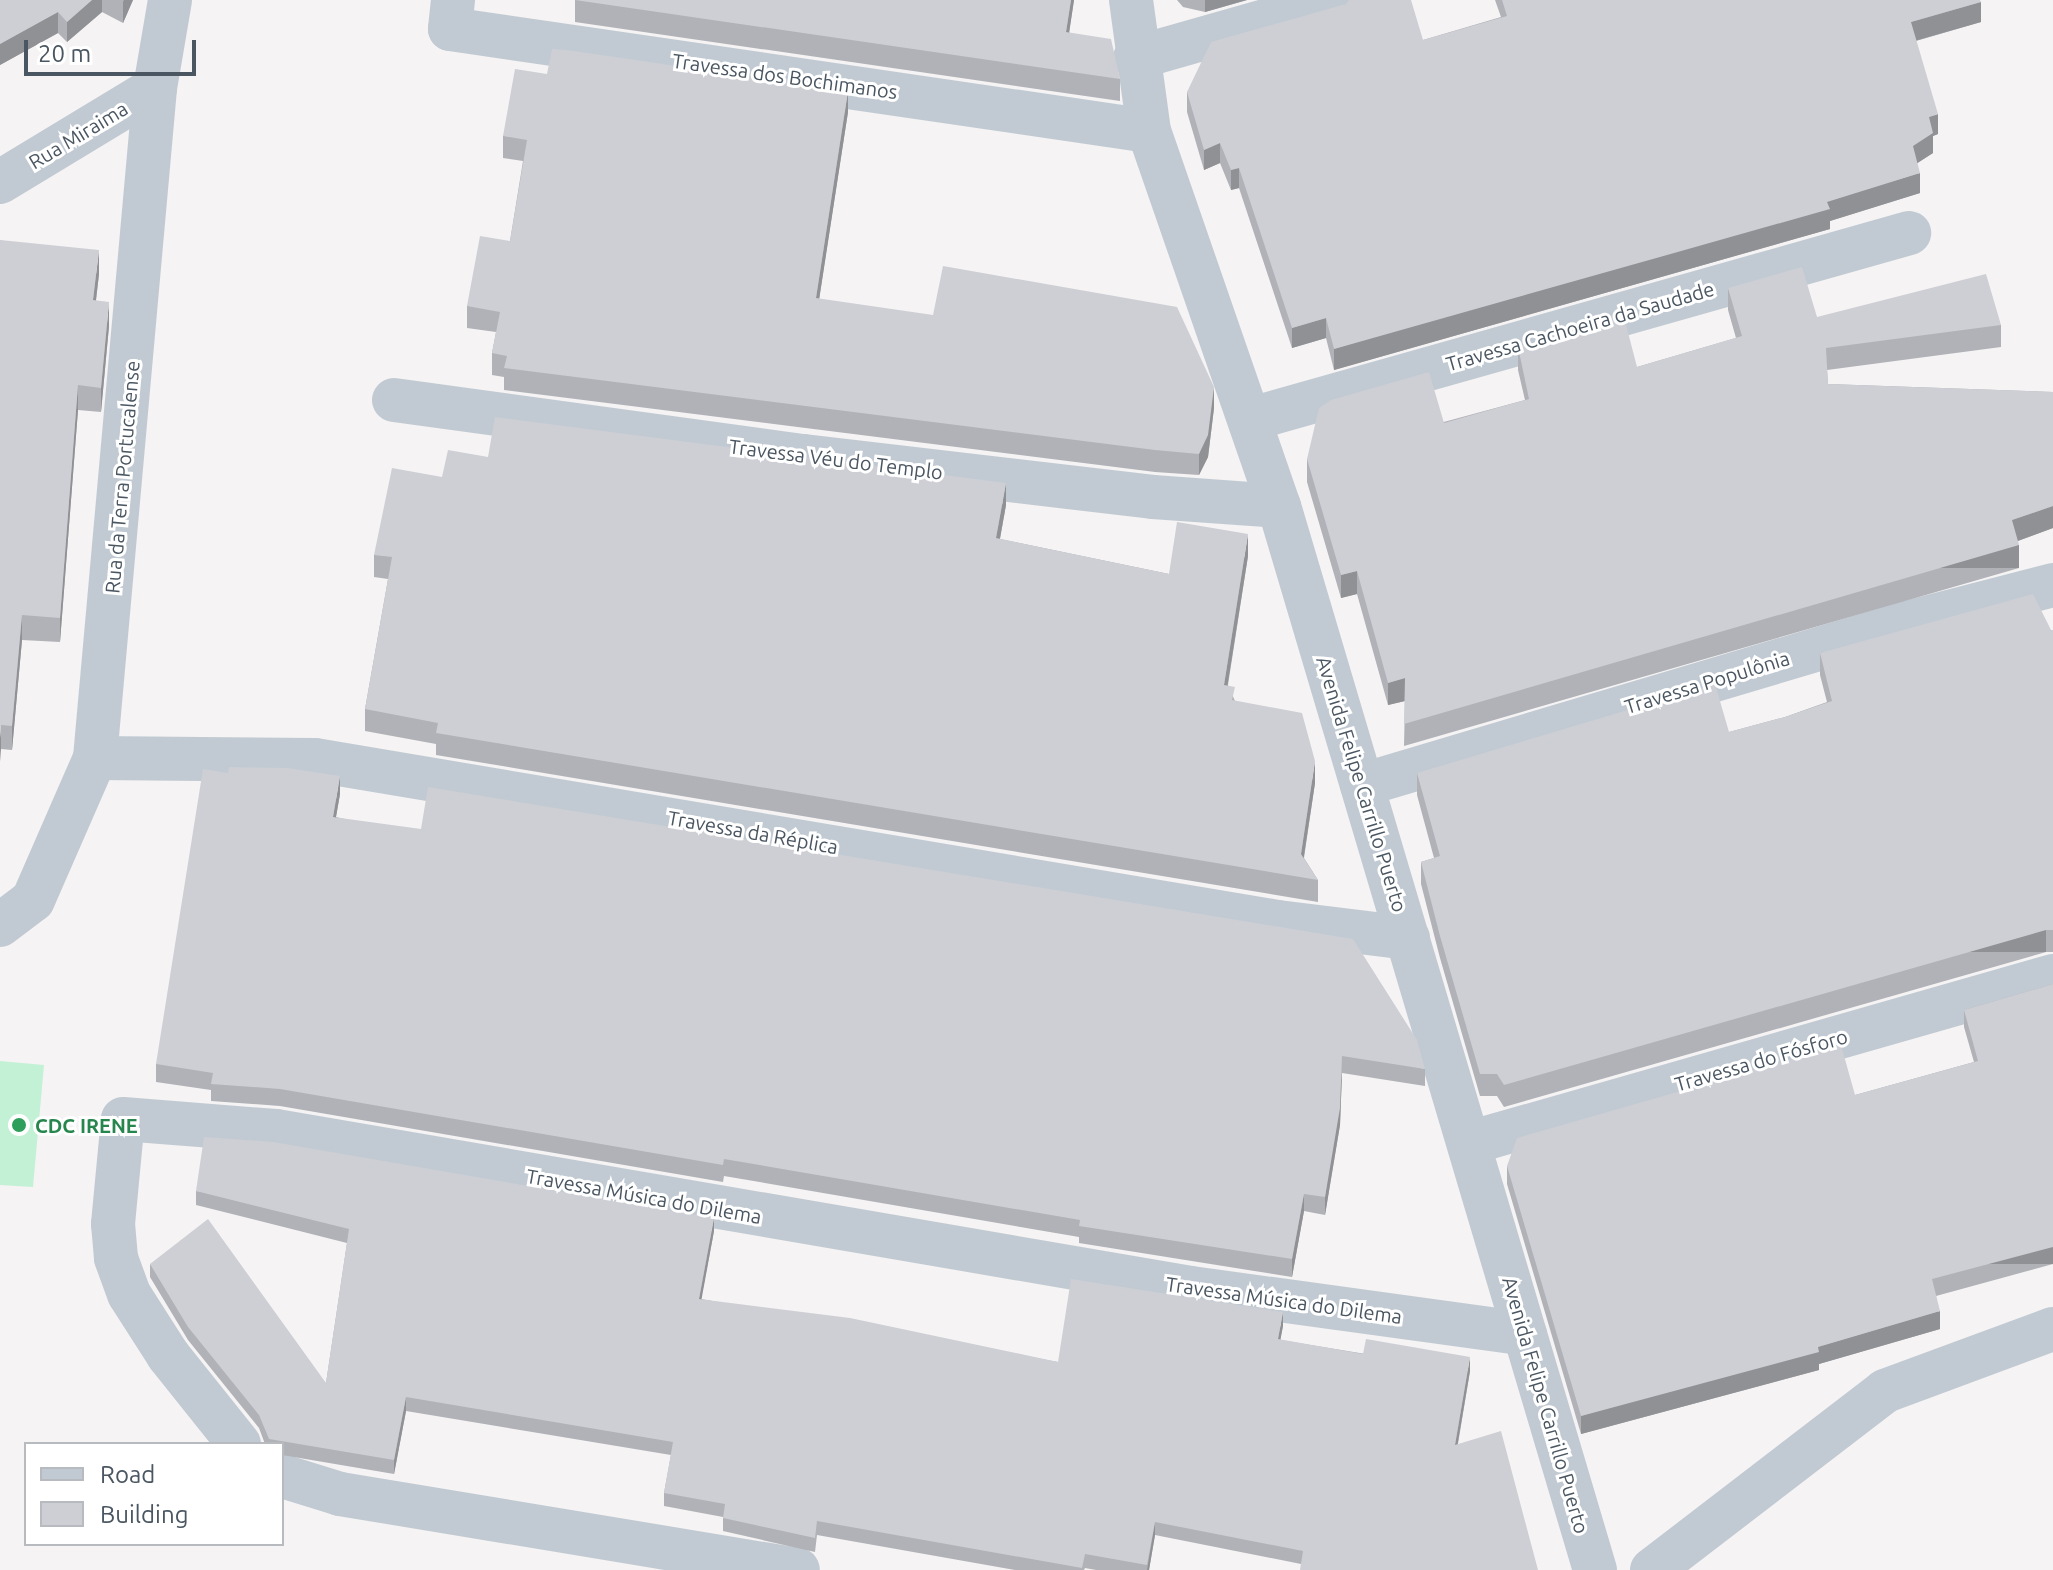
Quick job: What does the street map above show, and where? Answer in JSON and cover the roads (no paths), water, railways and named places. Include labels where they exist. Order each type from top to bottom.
[{"type":"street","name":"Rua da Terra Portucalense","points":[[0,925],[33,900],[95,758],[155,88],[170,0]]},
{"type":"street","name":"Travessa dos Bochimanos","points":[[453,0],[450,29],[1149,131]]},
{"type":"street","name":"Avenida Felipe Carrillo Puerto","points":[[1131,0],[1135,58],[1149,131],[1279,506],[1595,1570]]},
{"type":"street","points":[[1135,58],[1338,0]]},
{"type":"street","name":"Rua Miraima","points":[[0,182],[155,88]]},
{"type":"street","name":"Travessa Cachoeira da Saudade","points":[[1251,419],[1909,233]]},
{"type":"street","name":"Travessa Véu do Templo","points":[[394,400],[804,456],[1153,497],[1279,506]]},
{"type":"street","name":"Travessa Populônia","points":[[1362,785],[1906,623],[2053,585]]},
{"type":"street","name":"Travessa da Réplica","points":[[95,758],[315,760],[1278,922],[1408,938]]},
{"type":"street","name":"Travessa do Fósforo","points":[[1469,1143],[2053,976]]},
{"type":"street","name":"Travessa Música do Dilema","points":[[237,1442],[168,1355],[129,1294],[116,1258],[113,1224],[123,1119],[276,1131],[1191,1288],[1525,1334]]},
{"type":"street","points":[[1652,1570],[1885,1391],[2053,1329]]},
{"type":"street","points":[[284,1477],[340,1494],[798,1570]]},
{"type":"place","name":"CDC IRENE","points":[[19,1125]]}]
